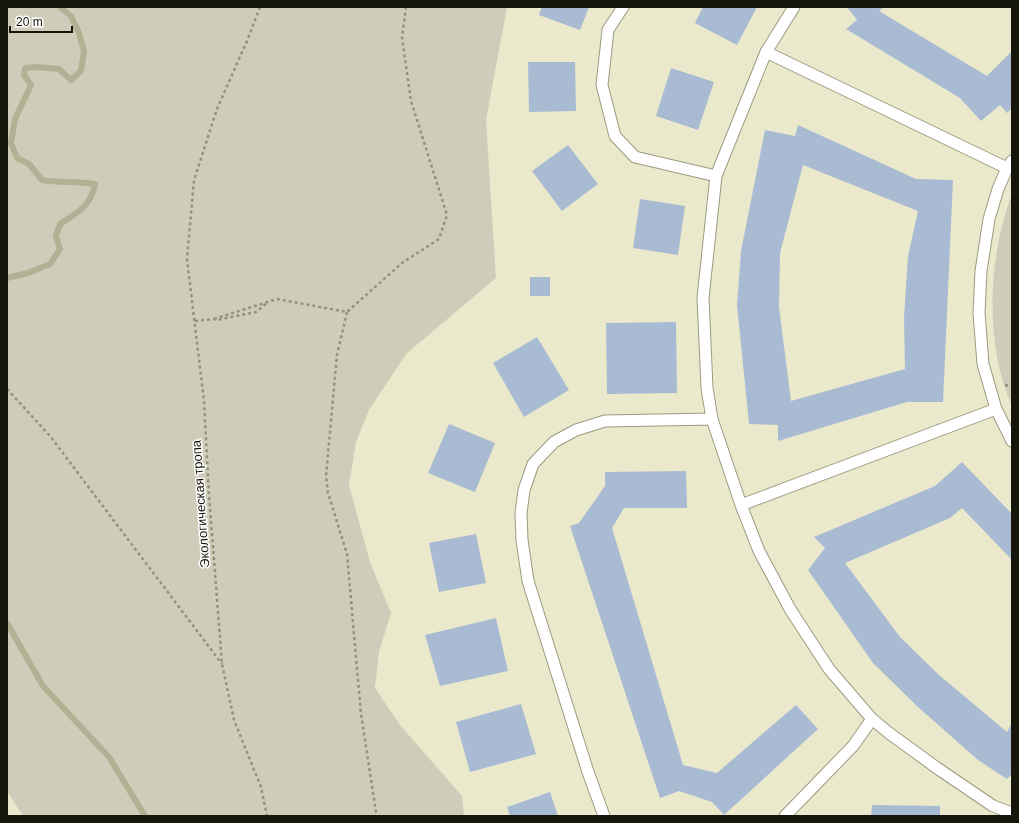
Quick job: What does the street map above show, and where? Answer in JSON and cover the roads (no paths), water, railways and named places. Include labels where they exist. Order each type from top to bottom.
[{"type":"lane","points":[[623,7],[608,30],[602,85],[615,136],[635,157],[716,176]]},
{"type":"lane","points":[[794,7],[766,52],[716,176],[703,298],[707,388],[712,419],[758,551],[790,610],[829,669],[872,719],[937,768],[993,806],[1009,814]]},
{"type":"lane","points":[[766,52],[1010,164],[998,188],[989,219],[981,271],[979,313],[983,364],[996,409],[1012,441]]},
{"type":"lane","points":[[741,505],[996,409]]},
{"type":"lane","points":[[604,816],[588,772],[528,581],[522,540],[521,513],[524,490],[533,464],[554,442],[576,430],[605,421],[712,419]]},
{"type":"lane","points":[[785,816],[853,746],[872,719]]},
{"type":"waterway","points":[[7,278],[28,273],[50,264],[60,249],[56,236],[60,224],[87,203],[93,192],[95,184],[42,180],[29,164],[17,158],[11,143],[15,119],[31,85],[24,75],[25,68],[37,67],[59,69],[71,80],[81,71],[84,51],[79,33],[71,16],[60,7]]},
{"type":"waterway","points":[[7,623],[43,686],[109,757],[145,816]]}]
